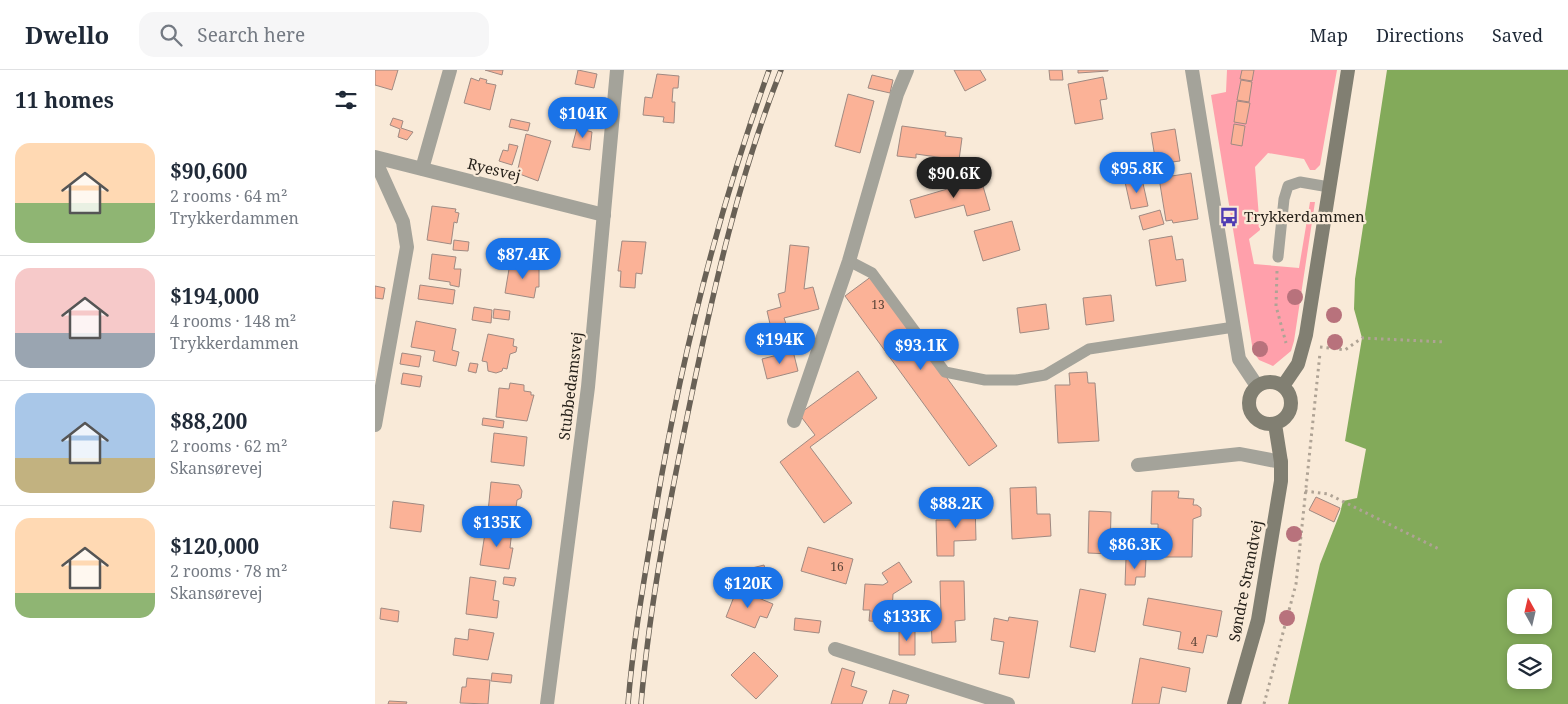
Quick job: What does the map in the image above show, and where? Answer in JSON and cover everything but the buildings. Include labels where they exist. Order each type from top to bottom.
[{"type":"main road","points":[[1283,386],[1294,370],[1302,353],[1309,320],[1348,70]]},
{"type":"main road","points":[[1270,381],[1283,386],[1291,397],[1290,411],[1287,417],[1275,424],[1259,421],[1249,408],[1249,400],[1257,386],[1270,381]]},
{"type":"main road","name":"Søndre Strandvej","points":[[1234,704],[1258,620],[1281,481],[1281,462],[1275,424]]},
{"type":"street","points":[[421,169],[451,70]]},
{"type":"street","name":"Stubbedamsvej","points":[[547,704],[588,387],[617,70]]},
{"type":"street","points":[[794,421],[849,260],[897,94],[907,70]]},
{"type":"street","points":[[1192,70],[1239,358],[1257,386]]},
{"type":"street","points":[[375,158],[403,222],[407,247],[375,424]]},
{"type":"street","name":"Ryesvej","points":[[375,158],[605,214]]},
{"type":"street","points":[[1138,465],[1240,454],[1281,462]]},
{"type":"street","points":[[835,649],[971,699],[1008,704]]},
{"type":"lane","points":[[1278,257],[1284,199],[1288,186],[1300,182],[1329,187]]},
{"type":"lane","points":[[849,260],[872,273],[945,372],[985,380],[1016,380],[1045,374],[1089,349],[1234,327]]},
{"type":"path","points":[[1278,257],[1276,306],[1294,370]]},
{"type":"path","points":[[1264,704],[1296,584],[1321,334],[1309,320]]},
{"type":"path","points":[[1320,348],[1345,350],[1362,338],[1445,342]]},
{"type":"path","points":[[1305,490],[1328,494],[1441,550]]},
{"type":"shaded area","points":[[1227,70],[1337,70],[1320,165],[1315,170],[1310,170],[1304,159],[1268,153],[1255,167],[1260,230],[1249,239],[1254,264],[1299,268],[1310,202],[1315,202],[1294,341],[1291,351],[1273,366],[1259,360],[1253,351],[1211,95],[1226,92]]},
{"type":"shaded area","points":[[1387,70],[1568,70],[1568,704],[1288,704],[1320,564],[1343,501],[1357,498],[1366,449],[1345,441],[1362,338],[1354,309],[1355,279]]},
{"type":"railway","points":[[628,704],[636,635],[654,520],[687,349],[732,181],[769,70]]},
{"type":"railway","points":[[641,704],[661,550],[709,315],[729,232],[752,150],[781,70]]},
{"type":"place","name":"Trykkerdammen","points":[[1229,217]]}]
